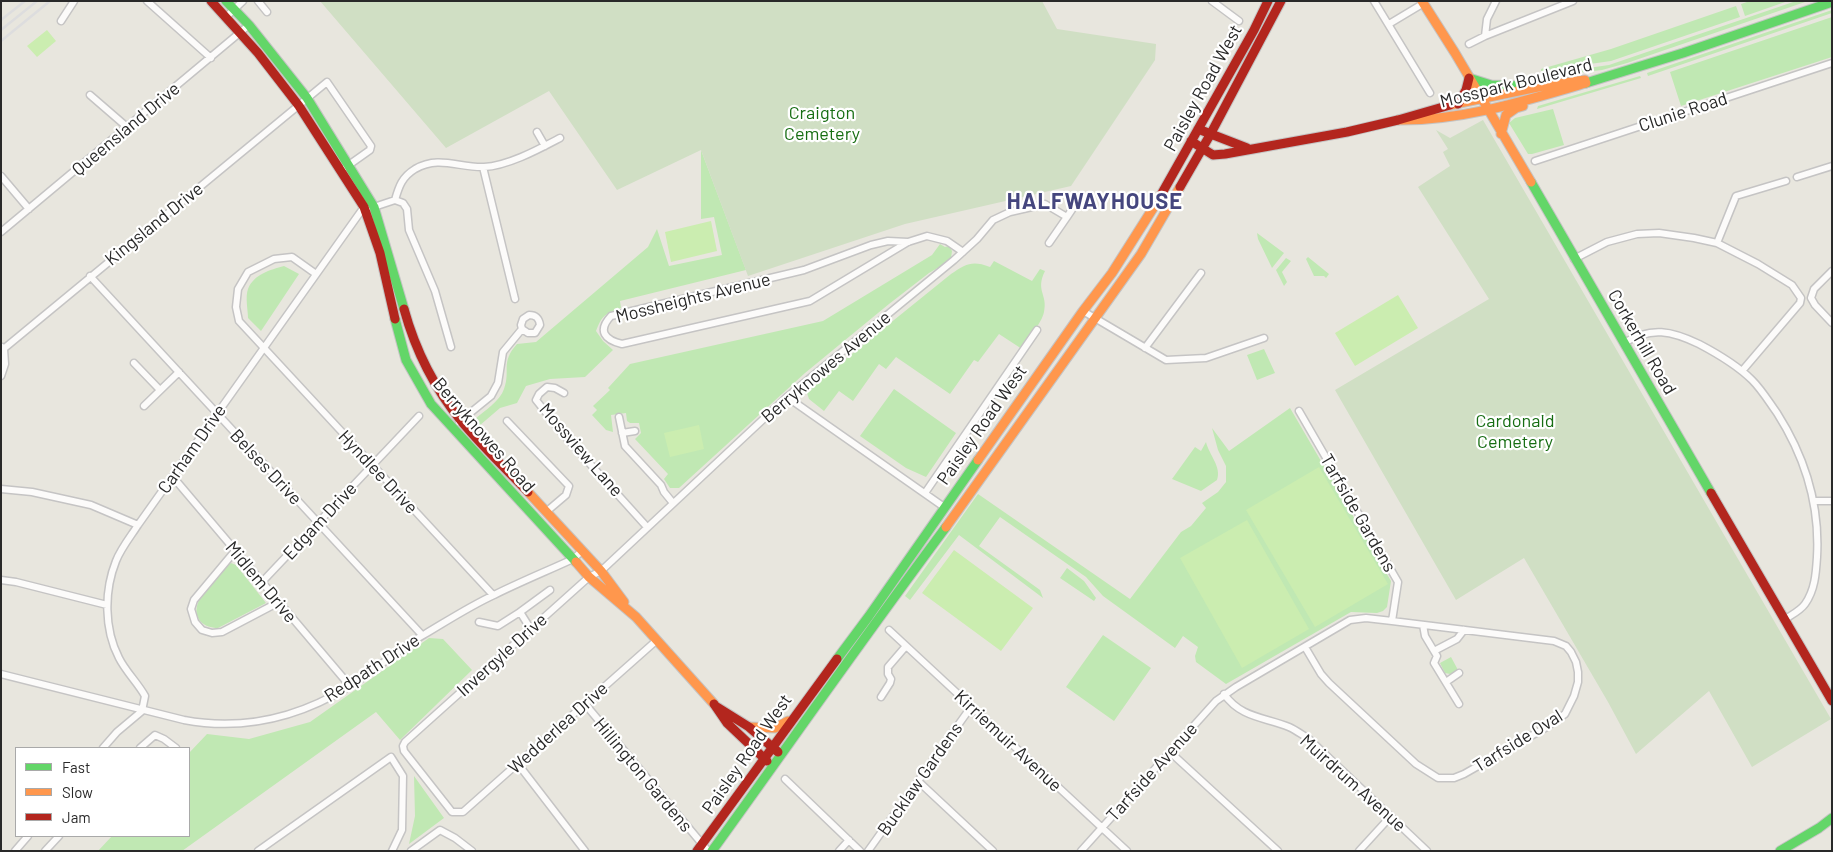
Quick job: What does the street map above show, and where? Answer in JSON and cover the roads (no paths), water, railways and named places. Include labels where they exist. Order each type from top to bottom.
[{"type":"main road","name":"Berryknowes Road","points":[[211,1],[241,34],[299,106],[364,207],[380,253],[398,337],[406,360],[431,404],[589,577],[636,617]]},
{"type":"main road","name":"Berryknowes Road","points":[[226,1],[249,25],[307,98],[374,207],[411,334],[429,373],[461,421],[601,571],[636,617],[716,706],[727,723],[774,767]]},
{"type":"main road","name":"Paisley Road West","points":[[705,849],[764,758],[869,616],[944,507],[1132,244],[1254,30],[1268,1]]},
{"type":"main road","name":"Paisley Road West","points":[[705,849],[774,767],[857,648],[956,514],[1124,279],[1146,246],[1210,135],[1281,1]]},
{"type":"main road","name":"Corkerhill Road","points":[[1423,2],[1832,701]]},
{"type":"main road","name":"Mosspark Boulevard","points":[[1398,120],[1426,121],[1450,119],[1566,90],[1832,2]]},
{"type":"main road","points":[[1254,30],[1264,36]]},
{"type":"main road","name":"Mosspark Boulevard","points":[[1191,141],[1213,155],[1225,154],[1247,148],[1286,144],[1398,120],[1428,110],[1480,98],[1612,76]]},
{"type":"main road","points":[[1458,104],[1466,90],[1469,78],[1491,85],[1543,86]]},
{"type":"main road","points":[[1501,134],[1508,112],[1544,100],[1566,90]]},
{"type":"main road","name":"Mosspark Boulevard","points":[[1198,128],[1210,135],[1247,148]]},
{"type":"main road","points":[[754,749],[764,752],[783,743],[836,668],[847,662]]},
{"type":"main road","name":"Berryknowes Road","points":[[716,706],[749,727],[782,755]]},
{"type":"main road","points":[[749,727],[776,728],[785,725],[793,717]]},
{"type":"main road","points":[[1780,851],[1820,828],[1832,818]]},
{"type":"main road","points":[[1820,828],[1832,824]]},
{"type":"street","points":[[61,21],[74,1]]},
{"type":"street","points":[[147,1],[211,58]]},
{"type":"street","points":[[226,17],[243,1]]},
{"type":"street","points":[[258,1],[267,12]]},
{"type":"street","points":[[1212,1],[1240,21]]},
{"type":"street","points":[[1374,1],[1430,93]]},
{"type":"street","points":[[1485,36],[1487,19],[1496,1]]},
{"type":"street","points":[[1469,44],[1573,1]]},
{"type":"street","points":[[1389,24],[1423,2]]},
{"type":"street","name":"Queensland Drive","points":[[1,232],[241,34],[249,25]]},
{"type":"street","name":"Clunie Road","points":[[1535,161],[1832,63]]},
{"type":"street","points":[[307,98],[327,82],[371,146],[370,150],[341,171]]},
{"type":"street","points":[[90,95],[127,127]]},
{"type":"street","name":"Kingsland Drive","points":[[2,349],[307,98]]},
{"type":"street","points":[[537,132],[545,146]]},
{"type":"street","points":[[394,200],[399,184],[406,175],[424,164],[443,162],[483,167],[511,160],[560,138]]},
{"type":"street","points":[[1797,177],[1832,166]]},
{"type":"street","points":[[483,167],[515,299]]},
{"type":"street","points":[[1,176],[29,209]]},
{"type":"street","points":[[1717,243],[1736,196],[1786,181]]},
{"type":"street","points":[[364,207],[374,207],[394,200],[402,203],[407,209],[409,230],[435,291],[451,347]]},
{"type":"street","points":[[1050,243],[1078,202]]},
{"type":"street","name":"Berryknowes Avenue","points":[[601,571],[788,397],[963,252],[993,220],[1010,212],[1045,204],[1067,218]]},
{"type":"street","name":"Carham Drive","points":[[142,711],[145,696],[118,656],[112,642],[107,604],[110,580],[117,559],[138,525],[364,207]]},
{"type":"street","points":[[1574,259],[1607,242],[1637,234],[1673,235],[1717,243],[1758,264],[1792,285],[1798,291],[1801,298],[1800,303],[1742,371]]},
{"type":"street","name":"Mossheights Avenue","points":[[908,242],[888,241],[871,245],[804,270],[611,316],[603,327],[603,332],[612,342],[622,344],[810,300],[908,242],[927,236],[947,241],[963,252]]},
{"type":"street","name":"Hyndlee Drive","points":[[316,274],[292,257],[274,258],[248,272],[238,290],[236,307],[240,321],[493,596]]},
{"type":"street","points":[[1832,271],[1814,289],[1810,298],[1815,306],[1832,323]]},
{"type":"street","points":[[1145,348],[1201,273]]},
{"type":"street","name":"Belses Drive","points":[[90,276],[422,635]]},
{"type":"street","points":[[1083,311],[1166,360],[1206,358],[1264,338]]},
{"type":"street","points":[[453,428],[491,396],[498,384],[503,352],[522,329]]},
{"type":"street","name":"Paisley Road West","points":[[925,493],[1037,330]]},
{"type":"street","points":[[1624,343],[1649,332],[1662,332],[1684,336],[1716,352],[1742,371],[1764,394],[1790,434],[1803,463],[1814,501],[1817,524],[1817,552],[1813,588],[1805,604],[1784,620]]},
{"type":"street","points":[[1,376],[5,364],[2,349]]},
{"type":"street","points":[[134,363],[160,390]]},
{"type":"street","points":[[144,406],[178,372]]},
{"type":"street","name":"Mossview Lane","points":[[564,393],[555,388],[547,387],[539,394],[536,400],[563,434],[648,527]]},
{"type":"street","points":[[788,397],[944,507]]},
{"type":"street","name":"Tarfside Gardens","points":[[1299,410],[1398,582],[1392,620]]},
{"type":"street","name":"Edgam Drive","points":[[262,582],[419,416]]},
{"type":"street","points":[[619,417],[625,446],[661,485],[673,503]]},
{"type":"street","points":[[507,421],[569,486],[566,495],[546,512]]},
{"type":"street","points":[[622,433],[635,430]]},
{"type":"street","name":"Midlem Drive","points":[[173,477],[350,686]]},
{"type":"street","points":[[1,488],[32,492],[91,505],[138,525]]},
{"type":"street","points":[[1814,501],[1832,501]]},
{"type":"street","points":[[235,551],[194,600],[192,614],[198,626],[212,633],[222,632],[278,602]]},
{"type":"street","name":"Redpath Drive","points":[[1,674],[142,711],[207,724],[250,724],[284,716],[316,704],[350,686],[422,635],[493,596],[574,559],[582,551]]},
{"type":"street","name":"Invergyle Drive","points":[[457,813],[452,812],[404,751],[403,746],[405,742],[530,628],[589,577],[601,571]]},
{"type":"street","points":[[1,580],[107,604]]},
{"type":"street","points":[[479,622],[498,626],[550,590]]},
{"type":"street","points":[[520,612],[530,628]]},
{"type":"street","name":"Tarfside Oval","points":[[1224,694],[1350,620],[1366,618],[1561,643],[1566,646],[1576,662],[1578,682],[1570,707],[1557,720],[1464,774],[1446,779],[1428,773],[1416,764],[1329,683],[1320,674],[1305,647]]},
{"type":"street","points":[[1423,625],[1425,636],[1437,656],[1434,663],[1459,704]]},
{"type":"street","name":"Kirriemuir Avenue","points":[[889,630],[1128,851]]},
{"type":"street","points":[[1434,651],[1457,639],[1464,630]]},
{"type":"street","name":"Wedderlea Drive","points":[[457,813],[463,812],[657,640]]},
{"type":"street","points":[[848,642],[857,648]]},
{"type":"street","points":[[881,697],[891,679],[888,674],[888,667],[906,646]]},
{"type":"street","points":[[1446,682],[1459,673]]},
{"type":"street","name":"Tarfside Avenue","points":[[1081,851],[1224,694]]},
{"type":"street","name":"Muirdrum Avenue","points":[[1224,694],[1236,708],[1245,713],[1289,727],[1309,739],[1426,851]]},
{"type":"street","name":"Hillington Gardens","points":[[584,704],[705,849]]},
{"type":"street","name":"Bucklaw Gardens","points":[[868,851],[971,707]]},
{"type":"street","points":[[104,747],[117,732],[142,711]]},
{"type":"street","points":[[141,747],[155,735],[175,747]]},
{"type":"street","points":[[1170,752],[1278,851]]},
{"type":"street","points":[[258,851],[391,757],[403,776],[402,830],[392,851]]},
{"type":"street","points":[[518,764],[585,851]]},
{"type":"street","points":[[785,779],[860,851]]},
{"type":"street","points":[[918,780],[994,851]]},
{"type":"street","points":[[1359,851],[1390,816]]},
{"type":"street","points":[[411,851],[440,830],[455,838],[472,851]]},
{"type":"street","points":[[15,851],[27,837]]},
{"type":"street","points":[[45,851],[58,837]]},
{"type":"street","points":[[839,851],[849,840]]},
{"type":"railway","points":[[1,20],[25,1]]},
{"type":"railway","points":[[1,30],[37,1]]},
{"type":"railway","points":[[1,41],[50,1]]},
{"type":"district","name":"HALFWAYHOUSE","points":[[1095,202]]},
{"type":"park label","name":"Craigton Cemetery","points":[[822,123]]},
{"type":"park label","name":"Cardonald Cemetery","points":[[1515,431]]}]
